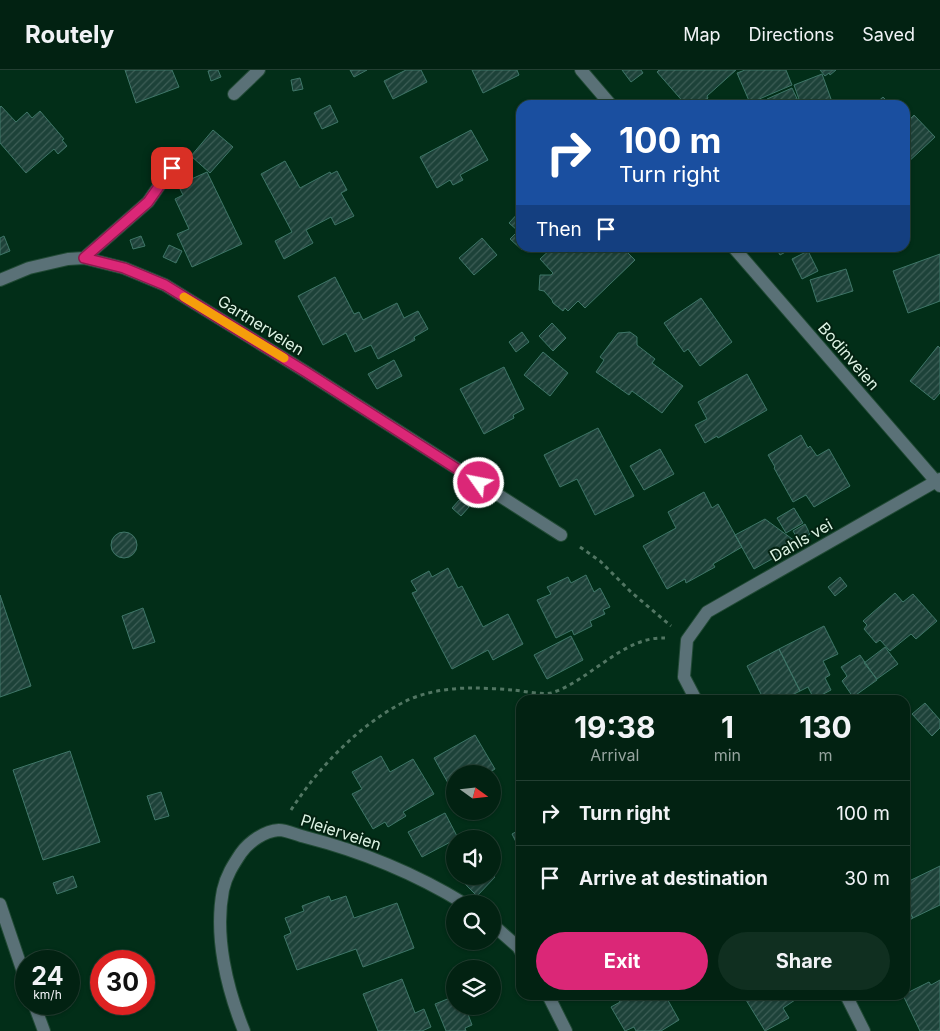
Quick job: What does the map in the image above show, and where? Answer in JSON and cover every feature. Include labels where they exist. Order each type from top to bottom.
[{"type":"street","points":[[234,94],[259,70]]},
{"type":"street","points":[[581,70],[607,100]]},
{"type":"street","points":[[84,258],[148,202],[172,168]]},
{"type":"street","name":"Bodinveien","points":[[738,252],[939,482]]},
{"type":"street","name":"Gartnerveien","points":[[0,280],[29,268],[68,259],[84,258],[124,268],[165,285],[306,372],[561,535]]},
{"type":"street","name":"Dahls vei","points":[[687,640],[707,612],[939,482]]},
{"type":"street","points":[[687,640],[684,677],[693,695]]},
{"type":"street","name":"Pleierveien","points":[[244,1031],[236,1011],[224,966],[220,914],[223,889],[231,867],[248,844],[262,835],[279,830],[326,842],[383,863],[436,886],[450,895]]},
{"type":"street","points":[[0,904],[16,950]]},
{"type":"street","points":[[501,932],[516,945]]},
{"type":"street","points":[[550,1000],[566,1031]]},
{"type":"street","points":[[848,1000],[864,1031]]},
{"type":"street","points":[[38,1015],[44,1031]]},
{"type":"path","points":[[561,535],[600,561],[631,592],[687,640]]},
{"type":"path","points":[[279,830],[311,782],[356,734],[402,702],[435,692],[469,688],[549,694],[576,681],[614,655],[652,638],[687,640]]},
{"type":"building","points":[[125,70],[172,70],[179,87],[136,103]]},
{"type":"building","points":[[218,70],[221,77],[211,81],[208,71]]},
{"type":"building","points":[[350,70],[367,70],[354,77]]},
{"type":"building","points":[[406,70],[421,70],[427,82],[393,99],[384,81]]},
{"type":"building","points":[[472,70],[517,70],[519,75],[483,93]]},
{"type":"building","points":[[622,70],[641,70],[643,73],[631,82]]},
{"type":"building","points":[[659,70],[736,70],[707,96],[708,98],[706,100],[682,100],[657,72]]},
{"type":"building","points":[[745,70],[786,70],[792,85],[757,100],[749,100],[737,73]]},
{"type":"building","points":[[820,70],[836,70],[830,75],[829,73],[825,76]]},
{"type":"building","points":[[822,74],[831,99],[799,100],[794,85]]},
{"type":"building","points":[[300,78],[303,89],[293,91],[291,80]]},
{"type":"building","points":[[792,88],[798,100],[767,100]]},
{"type":"building","points":[[330,105],[338,122],[322,129],[314,113]]},
{"type":"building","points":[[1,106],[16,122],[27,112],[32,118],[40,111],[64,139],[62,140],[67,146],[58,154],[54,149],[26,173],[0,143]]},
{"type":"building","points":[[914,115],[935,137],[910,160],[910,119]]},
{"type":"building","points":[[213,130],[233,147],[210,173],[191,156]]},
{"type":"building","points":[[471,130],[488,160],[460,175],[463,180],[453,185],[450,180],[437,188],[420,157]]},
{"type":"building","points":[[285,161],[300,188],[330,172],[331,174],[337,171],[347,190],[341,193],[354,216],[335,225],[331,217],[306,230],[313,243],[284,259],[275,241],[292,232],[261,174]]},
{"type":"building","points":[[207,172],[242,244],[192,267],[177,234],[189,229],[175,199],[183,195],[178,185]]},
{"type":"building","points":[[516,215],[516,229],[509,223]]},
{"type":"building","points":[[516,233],[516,244],[510,239]]},
{"type":"building","points":[[4,236],[10,251],[0,255],[0,238]]},
{"type":"building","points":[[141,236],[145,246],[133,249],[130,240]]},
{"type":"building","points":[[482,238],[497,255],[474,275],[459,258]]},
{"type":"building","points":[[169,245],[182,251],[176,263],[163,257]]},
{"type":"building","points":[[548,252],[627,252],[635,260],[585,308],[578,301],[568,311],[565,308],[563,311],[553,303],[544,291],[539,290],[540,275],[551,275],[553,273],[540,259]]},
{"type":"building","points":[[808,252],[818,271],[802,279],[792,259]]},
{"type":"building","points":[[940,254],[940,301],[908,313],[893,271]]},
{"type":"building","points":[[846,269],[853,291],[817,302],[810,280]]},
{"type":"building","points":[[335,277],[354,314],[359,312],[363,320],[397,303],[404,318],[418,311],[428,329],[414,337],[415,340],[378,359],[371,345],[355,352],[346,333],[323,345],[298,296]]},
{"type":"building","points":[[701,298],[732,342],[700,366],[688,349],[684,352],[664,323]]},
{"type":"building","points":[[552,323],[566,338],[553,351],[539,336]]},
{"type":"building","points":[[522,332],[529,342],[516,352],[509,342]]},
{"type":"building","points":[[630,332],[637,337],[637,345],[655,359],[652,363],[683,386],[662,413],[632,391],[629,395],[596,372],[604,360],[600,357],[618,333]]},
{"type":"building","points":[[938,346],[940,348],[940,393],[934,400],[910,381]]},
{"type":"building","points":[[543,352],[568,373],[550,396],[524,375]]},
{"type":"building","points":[[394,360],[402,376],[377,389],[368,374]]},
{"type":"building","points":[[504,367],[524,409],[513,415],[514,418],[484,434],[460,389]]},
{"type":"building","points":[[747,374],[767,410],[718,438],[717,436],[705,443],[695,425],[707,419],[698,402]]},
{"type":"building","points":[[598,428],[634,496],[595,515],[577,479],[560,487],[544,455]]},
{"type":"building","points":[[801,435],[808,448],[810,446],[817,456],[829,449],[850,486],[814,507],[806,495],[793,502],[768,455]]},
{"type":"building","points":[[660,449],[674,474],[644,490],[630,466]]},
{"type":"building","points":[[704,492],[712,508],[718,504],[742,547],[713,564],[715,567],[686,583],[685,579],[667,589],[643,546],[676,528],[668,512]]},
{"type":"building","points":[[460,499],[469,507],[461,516],[452,508]]},
{"type":"building","points":[[794,508],[803,523],[786,533],[777,518]]},
{"type":"building","points":[[765,519],[799,544],[754,569],[735,535]]},
{"type":"building","points":[[805,524],[810,534],[799,541],[793,531]]},
{"type":"building","points":[[124,532],[133,536],[137,545],[133,554],[124,558],[115,554],[111,545],[115,536]]},
{"type":"building","points":[[448,568],[458,588],[462,586],[483,627],[508,614],[523,644],[493,660],[488,650],[452,669],[412,593],[417,591],[411,581],[429,571],[432,577]]},
{"type":"building","points":[[586,575],[594,592],[600,588],[610,607],[603,610],[605,614],[590,621],[592,626],[574,635],[572,630],[556,638],[537,600],[551,594],[547,587],[568,577],[571,583]]},
{"type":"building","points":[[840,577],[847,586],[835,596],[828,587]]},
{"type":"building","points":[[895,593],[903,602],[913,594],[937,621],[916,639],[911,634],[890,651],[880,640],[876,643],[864,629],[867,625],[863,621]]},
{"type":"building","points":[[0,595],[31,686],[0,697]]},
{"type":"building","points":[[143,608],[155,642],[133,649],[122,616]]},
{"type":"building","points":[[824,626],[838,654],[823,661],[830,675],[825,678],[831,690],[822,695],[812,695],[808,687],[800,691],[779,649]]},
{"type":"building","points":[[571,636],[583,660],[547,679],[534,655]]},
{"type":"building","points":[[885,647],[898,664],[877,679],[864,663]]},
{"type":"building","points":[[779,649],[800,691],[794,695],[762,695],[747,666]]},
{"type":"building","points":[[860,655],[877,680],[856,695],[852,695],[842,681],[847,676],[841,667]]},
{"type":"building","points":[[925,703],[940,720],[940,728],[932,736],[912,714]]},
{"type":"building","points":[[475,735],[493,765],[446,765],[446,779],[434,758]]},
{"type":"building","points":[[70,751],[100,842],[43,860],[13,770]]},
{"type":"building","points":[[381,756],[390,772],[413,759],[434,794],[403,812],[406,816],[388,827],[385,822],[373,829],[352,794],[362,789],[352,772]]},
{"type":"building","points":[[161,792],[169,816],[155,820],[147,796]]},
{"type":"building","points":[[445,813],[446,820],[449,820],[454,830],[446,830],[446,844],[422,857],[408,832]]},
{"type":"building","points":[[516,832],[516,842],[512,834]]},
{"type":"building","points":[[940,866],[940,905],[913,918],[910,913],[910,881]]},
{"type":"building","points":[[73,876],[77,887],[57,894],[53,883]]},
{"type":"building","points":[[466,885],[487,885],[478,895]]},
{"type":"building","points":[[329,896],[331,901],[346,896],[354,918],[397,903],[414,948],[363,967],[356,949],[297,970],[284,936],[291,933],[285,918],[304,911],[302,906]]},
{"type":"building","points":[[402,979],[415,1013],[424,1009],[431,1027],[422,1031],[378,1031],[363,994]]},
{"type":"building","points":[[940,980],[940,1031],[920,1031],[905,1000],[910,1000],[910,992],[929,982],[931,985]]},
{"type":"building","points":[[446,1000],[446,1015],[468,1015],[472,1025],[465,1028],[466,1031],[446,1031],[435,1004]]},
{"type":"building","points":[[619,1000],[668,1000],[679,1020],[661,1031],[636,1031],[634,1027],[625,1031],[611,1007],[620,1002]]},
{"type":"building","points":[[746,1000],[795,1000],[783,1008],[789,1018],[765,1031]]},
{"type":"slow traffic","points":[[184,297],[284,358]]},
{"type":"route","points":[[172,168],[148,202],[84,258],[124,268],[165,285],[306,372],[479,483]]}]
